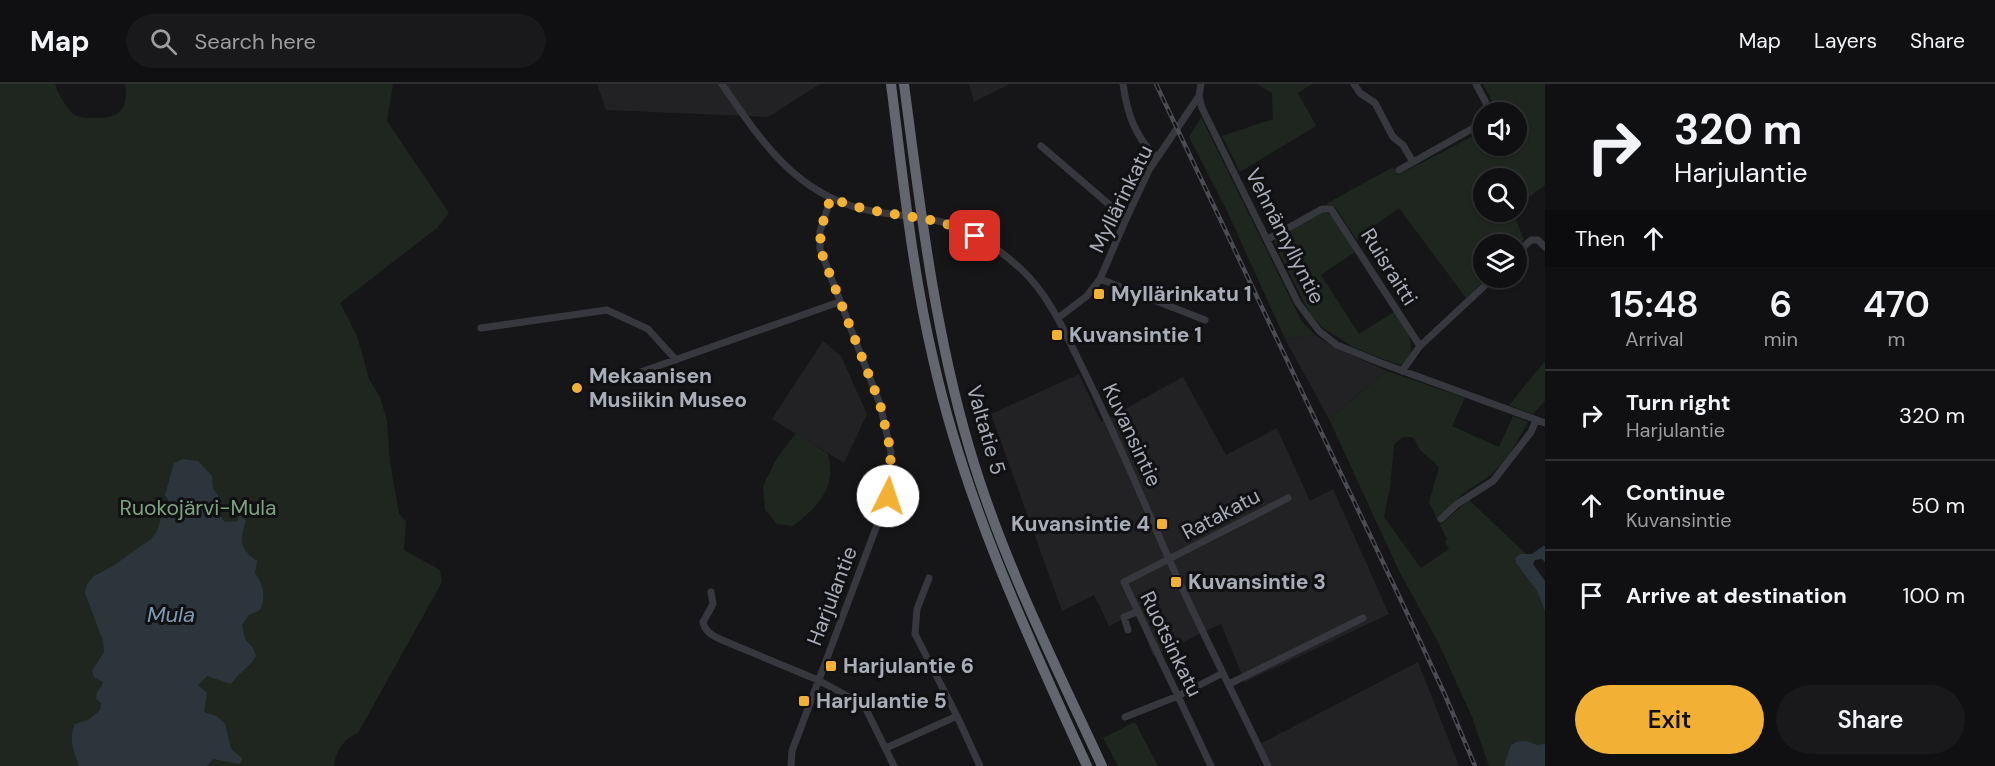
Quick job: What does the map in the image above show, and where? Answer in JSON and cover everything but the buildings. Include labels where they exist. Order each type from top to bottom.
[{"type":"highway","name":"Valtatie 5","points":[[891,84],[916,276],[934,364],[970,493],[1011,597],[1087,766]]},
{"type":"highway","name":"Valtatie 5","points":[[904,84],[938,321],[970,449],[1005,550],[1102,766]]},
{"type":"street","points":[[722,84],[763,144],[781,163],[804,182],[831,198]]},
{"type":"street","points":[[1123,84],[1126,107],[1132,123],[1140,140],[1157,158]]},
{"type":"street","name":"Myllärinkatu","points":[[1058,318],[1087,296],[1100,279],[1126,219],[1157,158],[1199,96],[1201,84]]},
{"type":"street","points":[[1354,84],[1360,93],[1375,104],[1393,137],[1403,144],[1413,162]]},
{"type":"street","points":[[1476,84],[1485,102]]},
{"type":"street","name":"Vehnämyllyntie","points":[[1199,96],[1202,108],[1298,303],[1319,331],[1337,345],[1545,423]]},
{"type":"street","points":[[1399,170],[1473,129]]},
{"type":"street","points":[[1041,146],[1126,219]]},
{"type":"street","name":"Kuvansintie","points":[[831,198],[847,205],[877,212],[943,222],[975,236],[1000,252],[1023,271],[1038,289],[1058,318],[1117,437],[1169,559],[1268,766]]},
{"type":"street","name":"Harjulantie","points":[[791,766],[792,751],[888,496],[891,452],[880,404],[820,249],[820,231],[831,198]]},
{"type":"street","name":"Ruisraitti","points":[[1268,239],[1327,208],[1334,212],[1420,346]]},
{"type":"street","points":[[1527,244],[1531,240],[1538,240],[1545,247]]},
{"type":"street","points":[[1100,279],[1205,320]]},
{"type":"street","points":[[1402,371],[1420,346],[1482,288]]},
{"type":"street","points":[[635,374],[839,302]]},
{"type":"street","points":[[481,328],[608,310],[648,329],[675,360]]},
{"type":"street","points":[[1441,519],[1457,504],[1493,481],[1531,432],[1536,420]]},
{"type":"street","name":"Ratakatu","points":[[1169,559],[1288,498]]},
{"type":"street","name":"Ruotsinkatu","points":[[1169,559],[1124,582],[1211,766]]},
{"type":"street","points":[[929,578],[917,609],[915,634],[980,766]]},
{"type":"street","points":[[711,592],[712,604],[703,622],[704,628],[711,635],[818,680],[864,705],[894,766]]},
{"type":"street","points":[[1128,630],[1124,617],[1137,612]]},
{"type":"street","points":[[1229,684],[1363,618]]},
{"type":"street","points":[[1125,717],[1178,696],[1223,673]]},
{"type":"street","points":[[886,748],[957,716]]},
{"type":"shaded area","points":[[597,84],[820,84],[768,117],[606,110]]},
{"type":"shaded area","points":[[969,84],[1010,84],[974,102]]},
{"type":"shaded area","points":[[1315,335],[1336,348],[1387,371],[1329,419],[1285,339]]},
{"type":"shaded area","points":[[823,341],[841,356],[867,414],[844,463],[772,419]]},
{"type":"shaded area","points":[[1079,374],[1101,422],[1183,377],[1226,455],[1277,428],[1310,501],[1333,489],[1389,614],[1245,682],[1221,624],[1153,656],[1137,612],[1109,626],[1094,595],[1062,611],[991,414]]},
{"type":"shaded area","points":[[1418,662],[1459,766],[1265,766],[1256,746]]},
{"type":"green space","name":"Ruokojärvi-Mula","points":[[0,84],[55,84],[72,113],[90,118],[107,117],[119,113],[126,98],[125,84],[393,84],[387,121],[449,213],[437,228],[340,303],[357,336],[369,379],[380,397],[387,421],[390,463],[399,513],[406,522],[404,550],[440,570],[442,582],[358,733],[344,742],[336,755],[334,766],[0,766]]},
{"type":"green space","points":[[1257,84],[1312,84],[1298,93],[1316,126],[1240,172],[1222,136],[1273,119],[1272,93]]},
{"type":"green space","points":[[1483,84],[1545,84],[1545,185],[1527,198],[1527,168],[1473,168],[1473,222],[1517,222],[1522,234],[1473,234],[1473,288],[1476,288],[1466,298],[1399,208],[1356,239],[1336,208],[1326,204],[1393,167],[1398,175],[1473,136],[1473,156],[1527,156],[1527,102],[1492,102]]},
{"type":"green space","points":[[1201,117],[1301,320],[1315,335],[1285,339],[1228,213],[1189,137]]},
{"type":"green space","points":[[1324,212],[1333,216],[1355,252],[1321,275],[1359,334],[1394,312],[1407,332],[1411,345],[1407,359],[1401,365],[1353,347],[1322,327],[1310,314],[1275,245],[1275,238]]},
{"type":"green space","points":[[1545,361],[1545,401],[1533,414],[1509,405]]},
{"type":"green space","points":[[1387,371],[1465,398],[1452,426],[1499,447],[1513,416],[1528,422],[1510,454],[1492,474],[1464,493],[1437,519],[1429,502],[1439,467],[1420,450],[1413,437],[1402,437],[1394,445],[1390,488],[1384,517],[1421,568],[1449,549],[1440,525],[1469,500],[1527,555],[1520,554],[1515,558],[1516,563],[1537,591],[1545,611],[1545,766],[1489,766],[1472,717],[1438,642],[1399,571],[1329,419]]},
{"type":"green space","points":[[796,433],[828,454],[830,477],[823,496],[817,504],[793,526],[777,524],[765,510],[763,486],[777,458]]},
{"type":"green space","points":[[1135,722],[1158,766],[1118,766],[1103,738]]},
{"type":"water","name":"Mula","points":[[183,459],[198,461],[212,476],[213,489],[219,497],[216,510],[225,522],[237,521],[240,514],[246,521],[242,544],[257,561],[255,573],[263,591],[260,610],[249,615],[242,625],[245,639],[253,648],[256,656],[231,684],[207,676],[198,685],[207,693],[204,712],[216,716],[225,723],[231,749],[242,758],[240,764],[213,759],[207,766],[79,766],[72,745],[73,729],[75,724],[88,720],[100,710],[101,703],[96,699],[103,682],[94,677],[92,671],[104,652],[103,641],[85,593],[87,584],[94,576],[113,566],[151,539],[157,531],[161,518],[173,507],[165,495],[174,463]]},
{"type":"water","points":[[1545,546],[1545,562],[1542,559],[1535,560],[1533,564],[1545,581],[1545,611],[1537,591],[1516,563],[1515,558],[1520,554],[1532,554]]},
{"type":"water","points":[[1525,741],[1538,745],[1545,744],[1545,766],[1504,766],[1511,745]]},
{"type":"railway","points":[[1156,84],[1407,613],[1475,766]]},
{"type":"place","name":"Myllärinkatu 1","points":[[1099,294]]},
{"type":"place","name":"Kuvansintie 1","points":[[1057,335]]},
{"type":"place","name":"Mekaanisen Musiikin Museo","points":[[577,388]]},
{"type":"place","name":"Kuvansintie 4","points":[[1162,524]]},
{"type":"place","name":"Kuvansintie 3","points":[[1176,582]]},
{"type":"place","name":"Harjulantie 6","points":[[831,666]]},
{"type":"place","name":"Harjulantie 5","points":[[804,701]]},
{"type":"route","points":[[888,496],[891,452],[880,404],[820,249],[823,218],[831,198],[847,205],[877,212],[943,222],[975,236]]}]
